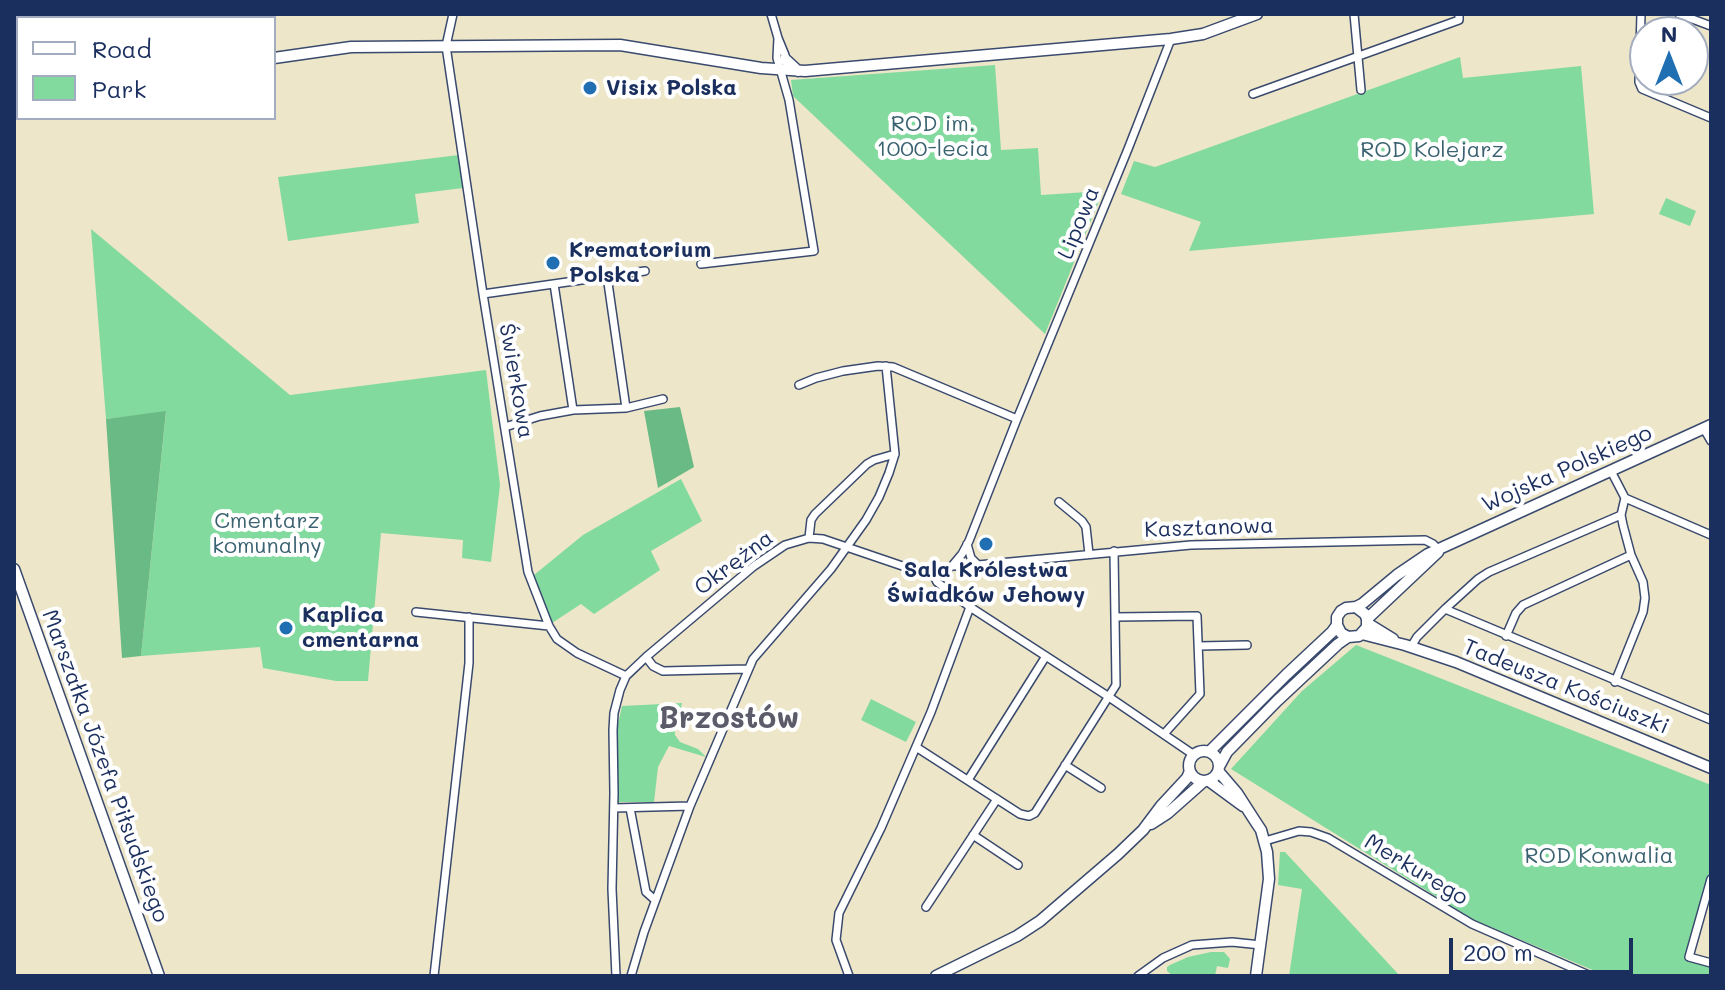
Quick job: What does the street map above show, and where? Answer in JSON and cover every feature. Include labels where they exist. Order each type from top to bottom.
[{"type":"street","points":[[446,46],[453,14]]},
{"type":"street","points":[[701,264],[814,251],[778,38],[771,14]]},
{"type":"street","points":[[276,58],[351,47],[620,45],[764,68],[781,62],[798,71],[1171,39],[1203,34],[1257,14]]},
{"type":"street","points":[[1354,14],[1361,90]]},
{"type":"street","points":[[1253,94],[1459,20],[1459,14]]},
{"type":"street","points":[[1641,14],[1639,82],[1642,89],[1711,118]]},
{"type":"street","points":[[1679,14],[1711,26]]},
{"type":"street","name":"Lipowa","points":[[952,566],[967,544],[1171,39]]},
{"type":"street","name":"Świerkowa","points":[[446,46],[528,572],[557,639],[596,663],[626,676]]},
{"type":"street","points":[[483,294],[645,271]]},
{"type":"street","points":[[607,276],[626,408]]},
{"type":"street","points":[[554,284],[573,410]]},
{"type":"street","points":[[631,976],[690,806],[756,652],[810,594],[866,520],[879,497],[895,454],[886,366]]},
{"type":"street","points":[[799,385],[843,371],[886,366],[1017,419]]},
{"type":"street","points":[[505,427],[573,410],[626,408],[663,399]]},
{"type":"street","points":[[1707,427],[1711,441]]},
{"type":"street","name":"Wojska Polskiego","points":[[1356,607],[1428,554],[1707,427]]},
{"type":"street","points":[[809,538],[811,520],[815,514],[867,464],[895,454]]},
{"type":"street","points":[[1611,471],[1625,498],[1711,535]]},
{"type":"street","points":[[1615,682],[1643,612],[1645,598],[1643,582],[1631,555],[1621,515],[1625,498]]},
{"type":"street","points":[[1059,502],[1086,527],[1089,554]]},
{"type":"street","points":[[1382,605],[1382,625],[1404,644],[1417,637],[1489,572],[1621,515]]},
{"type":"street","name":"Okrężna","points":[[626,676],[764,559],[785,545],[809,538],[823,539],[846,548]]},
{"type":"street","name":"Kasztanowa","points":[[933,574],[952,566],[1191,545],[1423,540],[1439,550]]},
{"type":"street","points":[[967,544],[971,558],[978,565]]},
{"type":"street","points":[[846,548],[920,573],[933,574],[937,582],[970,607],[1194,755]]},
{"type":"street","name":"Wojska Polskiego","points":[[1367,621],[1439,550]]},
{"type":"street","points":[[916,747],[1020,814],[1032,815],[1116,685],[1114,551]]},
{"type":"street","points":[[1506,636],[1523,605],[1631,555]]},
{"type":"street","name":"Marszałka Józefa Piłsudskiego","points":[[14,569],[159,976]]},
{"type":"street","points":[[849,976],[836,940],[839,913],[916,747],[970,607]]},
{"type":"street","points":[[1356,607],[1363,612],[1367,621],[1362,634],[1348,637],[1341,633],[1337,617],[1341,611],[1356,607]]},
{"type":"street","points":[[1445,609],[1709,719],[1711,709]]},
{"type":"street","points":[[416,612],[549,626]]},
{"type":"street","points":[[1115,617],[1197,616],[1200,694],[1164,734]]},
{"type":"street","points":[[434,976],[469,663],[469,617]]},
{"type":"street","name":"Tadeusza Kościuszki","points":[[1367,621],[1404,644]]},
{"type":"street","points":[[1209,752],[1337,625]]},
{"type":"street","name":"Tadeusza Kościuszki","points":[[1362,634],[1404,644],[1492,676],[1711,768]]},
{"type":"street","points":[[1143,830],[1168,813],[1188,793],[1215,777],[1227,752],[1264,713],[1348,637]]},
{"type":"street","points":[[1199,646],[1247,645]]},
{"type":"street","points":[[968,780],[1046,656]]},
{"type":"street","points":[[646,657],[653,666],[663,671],[748,669]]},
{"type":"street","points":[[616,976],[612,889],[614,722],[626,676]]},
{"type":"street","points":[[1247,810],[1206,781],[1195,779],[1189,763],[1194,755],[1202,751],[1217,757],[1219,768],[1261,830],[1265,841],[1269,879],[1256,976]]},
{"type":"street","points":[[1065,765],[1101,788]]},
{"type":"street","points":[[936,976],[1029,929],[1143,830],[1190,771]]},
{"type":"street","points":[[926,907],[997,799]]},
{"type":"street","points":[[614,808],[690,806]]},
{"type":"street","points":[[630,808],[646,892],[655,900]]},
{"type":"street","name":"Merkurego","points":[[1265,841],[1299,831],[1328,838],[1472,924],[1591,976]]},
{"type":"street","points":[[973,835],[1018,865]]},
{"type":"street","points":[[1711,879],[1689,957],[1711,963]]},
{"type":"street","points":[[1138,976],[1163,958],[1192,945],[1232,942],[1261,945]]},
{"type":"green space","name":"ROD Kolejarz","points":[[1460,57],[1463,78],[1581,66],[1594,214],[1189,251],[1201,222],[1121,194],[1134,161],[1155,167]]},
{"type":"green space","name":"ROD im. 1000-lecia","points":[[995,65],[1001,150],[1038,148],[1041,195],[1103,191],[1045,334],[793,96],[791,80]]},
{"type":"green space","points":[[459,155],[463,188],[415,194],[419,223],[288,241],[278,177]]},
{"type":"green space","points":[[1666,198],[1696,211],[1690,226],[1659,214]]},
{"type":"green space","name":"Cmentarz komunalny","points":[[91,229],[290,395],[486,370],[500,485],[491,562],[462,558],[463,540],[381,533],[368,681],[336,681],[263,668],[260,647],[141,656],[166,412],[106,419]]},
{"type":"green space","points":[[680,407],[694,467],[658,488],[644,411]]},
{"type":"green space","points":[[166,411],[141,656],[122,658],[106,419]]},
{"type":"green space","points":[[681,479],[702,521],[651,551],[660,570],[594,614],[581,604],[552,623],[534,575],[583,535]]},
{"type":"green space","name":"ROD Konwalia","points":[[1356,645],[1711,785],[1711,877],[1707,877],[1686,958],[1711,966],[1711,976],[1607,976],[1474,920],[1231,769],[1302,691]]},
{"type":"green space","points":[[871,699],[916,722],[906,742],[861,720]]},
{"type":"green space","points":[[682,703],[683,708],[674,726],[675,735],[680,742],[698,749],[706,757],[669,746],[658,767],[654,802],[618,802],[618,724],[622,706]]},
{"type":"green space","points":[[1280,852],[1285,852],[1400,976],[1289,976],[1302,889],[1278,885]]},
{"type":"green space","points":[[1224,952],[1230,959],[1228,968],[1217,966],[1215,976],[1173,976],[1167,971],[1170,965],[1188,957]]},
{"type":"place","name":"Visix Polska","points":[[590,88]]},
{"type":"place","name":"Krematorium Polska","points":[[553,263]]},
{"type":"place","name":"Sala Królestwa Świadków Jehowy","points":[[986,544]]},
{"type":"place","name":"Kaplica cmentarna","points":[[286,628]]},
{"type":"district","name":"Brzostów","points":[[729,719]]}]
